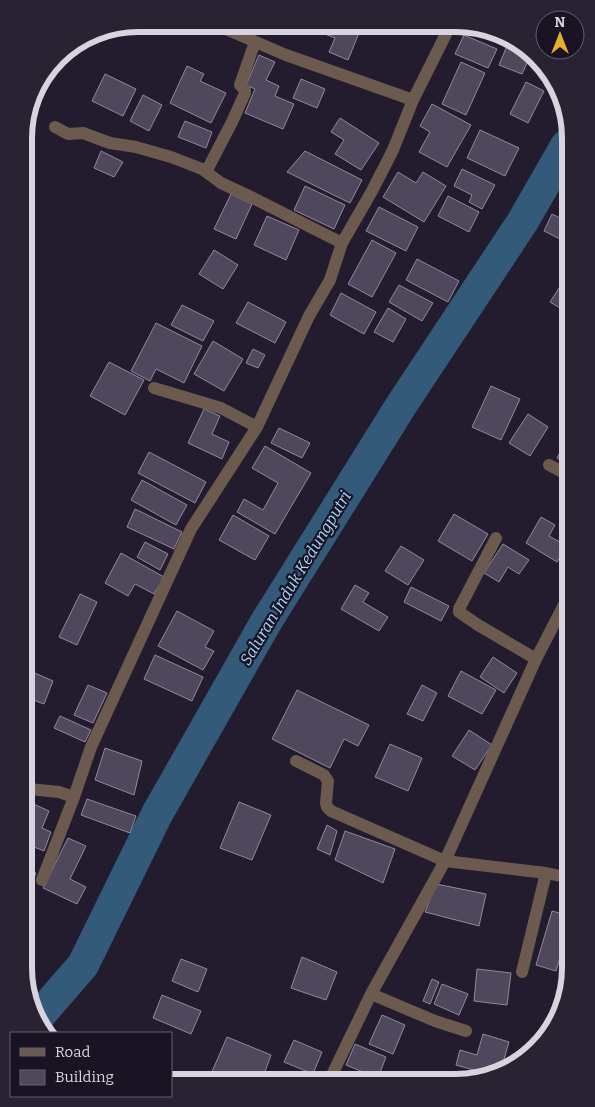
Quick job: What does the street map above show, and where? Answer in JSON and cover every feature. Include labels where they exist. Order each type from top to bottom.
[{"type":"street","points":[[42,880],[91,747],[192,529],[257,427],[309,316],[330,280],[342,243],[393,150],[413,100],[447,32]]},
{"type":"street","points":[[234,33],[286,55],[413,100]]},
{"type":"street","points":[[206,172],[245,93],[245,90],[240,85],[255,42]]},
{"type":"street","points":[[55,127],[68,134],[83,133],[110,143],[172,157],[202,169],[221,183],[342,243]]},
{"type":"street","points":[[154,388],[221,408],[257,427]]},
{"type":"street","points":[[549,465],[562,472]]},
{"type":"street","points":[[496,538],[459,609],[472,622],[536,659]]},
{"type":"street","points":[[333,1074],[371,994],[446,861],[536,659],[562,609]]},
{"type":"street","points":[[296,762],[327,778],[326,803],[331,811],[446,861],[562,876]]},
{"type":"street","points":[[32,789],[59,792],[74,796]]},
{"type":"street","points":[[522,972],[546,873]]},
{"type":"street","points":[[371,994],[435,1021],[466,1031]]},
{"type":"building","points":[[321,32],[359,33],[348,60],[329,52],[335,38]]},
{"type":"building","points":[[464,35],[497,49],[488,68],[455,54]]},
{"type":"building","points":[[507,45],[528,61],[522,74],[499,65]]},
{"type":"building","points":[[259,55],[275,62],[266,80],[279,86],[275,96],[294,104],[283,129],[245,113],[255,89],[246,85]]},
{"type":"building","points":[[461,62],[485,73],[466,115],[442,104]]},
{"type":"building","points":[[187,66],[204,74],[200,81],[226,93],[211,123],[170,103]]},
{"type":"building","points":[[105,74],[136,89],[123,116],[92,101]]},
{"type":"building","points":[[301,79],[325,89],[317,108],[293,98]]},
{"type":"building","points":[[526,82],[544,91],[528,123],[510,114]]},
{"type":"building","points":[[143,95],[162,105],[149,131],[130,121]]},
{"type":"building","points":[[432,104],[471,125],[447,167],[419,152],[430,132],[420,126]]},
{"type":"building","points":[[340,118],[379,143],[361,170],[335,154],[344,140],[331,132]]},
{"type":"building","points":[[185,121],[212,132],[206,148],[178,137]]},
{"type":"building","points":[[480,130],[519,148],[505,176],[467,158]]},
{"type":"building","points":[[101,151],[123,162],[114,177],[94,168]]},
{"type":"building","points":[[305,151],[362,180],[350,203],[287,172]]},
{"type":"building","points":[[462,169],[495,185],[482,209],[469,202],[472,195],[454,186]]},
{"type":"building","points":[[398,172],[416,183],[423,172],[446,186],[424,222],[383,197]]},
{"type":"building","points":[[305,186],[345,205],[334,229],[294,210]]},
{"type":"building","points":[[231,194],[252,204],[236,239],[214,229]]},
{"type":"building","points":[[448,196],[479,212],[469,232],[438,216]]},
{"type":"building","points":[[379,207],[418,227],[406,251],[366,231]]},
{"type":"building","points":[[552,214],[562,219],[562,240],[544,231]]},
{"type":"building","points":[[267,216],[299,230],[286,260],[254,245]]},
{"type":"building","points":[[372,240],[396,253],[372,297],[348,284]]},
{"type":"building","points":[[214,250],[238,265],[223,289],[199,274]]},
{"type":"building","points":[[417,259],[459,281],[448,302],[406,280]]},
{"type":"building","points":[[562,284],[562,309],[550,302]]},
{"type":"building","points":[[399,285],[433,303],[422,321],[389,302]]},
{"type":"building","points":[[341,293],[376,312],[364,334],[330,315]]},
{"type":"building","points":[[248,302],[286,322],[275,343],[236,323]]},
{"type":"building","points":[[182,305],[214,321],[203,341],[171,325]]},
{"type":"building","points":[[388,308],[406,319],[393,342],[374,332]]},
{"type":"building","points":[[156,323],[202,346],[184,383],[156,369],[150,381],[131,371]]},
{"type":"building","points":[[213,341],[243,359],[224,391],[194,374]]},
{"type":"building","points":[[253,349],[265,355],[258,368],[246,363]]},
{"type":"building","points":[[109,362],[144,380],[125,415],[90,396]]},
{"type":"building","points":[[491,386],[520,399],[501,440],[472,427]]},
{"type":"building","points":[[204,409],[220,416],[212,434],[229,442],[222,459],[188,443]]},
{"type":"building","points":[[528,414],[548,427],[530,456],[509,443]]},
{"type":"building","points":[[279,428],[310,443],[302,458],[271,443]]},
{"type":"building","points":[[265,446],[311,473],[275,534],[237,512],[244,499],[263,510],[278,483],[252,468]]},
{"type":"building","points":[[562,449],[562,461],[557,458]]},
{"type":"building","points":[[149,452],[206,482],[195,503],[138,473]]},
{"type":"building","points":[[142,480],[187,505],[176,525],[131,500]]},
{"type":"building","points":[[135,509],[182,532],[174,549],[127,527]]},
{"type":"building","points":[[454,514],[488,534],[472,561],[438,541]]},
{"type":"building","points":[[233,515],[269,536],[255,560],[219,540]]},
{"type":"building","points":[[541,517],[555,525],[549,536],[562,543],[562,554],[557,562],[526,543]]},
{"type":"building","points":[[145,542],[168,554],[160,570],[137,557]]},
{"type":"building","points":[[503,544],[529,560],[519,574],[508,567],[499,582],[484,573]]},
{"type":"building","points":[[401,546],[424,560],[408,585],[385,571]]},
{"type":"building","points":[[121,553],[164,577],[154,594],[135,584],[128,596],[105,583]]},
{"type":"building","points":[[355,585],[369,593],[363,602],[388,617],[379,631],[341,609]]},
{"type":"building","points":[[411,587],[449,606],[441,621],[404,602]]},
{"type":"building","points":[[80,594],[97,602],[77,645],[59,637]]},
{"type":"building","points":[[177,611],[214,631],[205,647],[214,651],[203,670],[158,646]]},
{"type":"building","points":[[155,655],[203,677],[192,701],[144,679]]},
{"type":"building","points":[[493,657],[517,673],[504,693],[480,677]]},
{"type":"building","points":[[461,671],[496,690],[482,714],[448,696]]},
{"type":"building","points":[[32,672],[53,681],[44,704],[32,700]]},
{"type":"building","points":[[88,685],[107,693],[93,723],[74,715]]},
{"type":"building","points":[[422,685],[437,693],[423,721],[407,714]]},
{"type":"building","points":[[297,690],[369,725],[358,746],[344,739],[330,768],[272,739]]},
{"type":"building","points":[[60,716],[91,730],[85,742],[54,728]]},
{"type":"building","points":[[469,730],[492,745],[475,770],[452,756]]},
{"type":"building","points":[[390,744],[422,758],[408,791],[375,777]]},
{"type":"building","points":[[105,748],[142,761],[134,795],[95,780]]},
{"type":"building","points":[[87,799],[136,816],[130,833],[81,815]]},
{"type":"building","points":[[239,802],[271,815],[252,860],[220,848]]},
{"type":"building","points":[[32,803],[49,811],[42,828],[51,832],[44,851],[32,846]]},
{"type":"building","points":[[327,825],[337,831],[330,855],[317,849]]},
{"type":"building","points":[[345,831],[395,849],[383,883],[335,860]]},
{"type":"building","points":[[68,838],[86,846],[70,879],[86,887],[77,904],[43,888]]},
{"type":"building","points":[[32,871],[36,873],[32,882]]},
{"type":"building","points":[[436,884],[486,894],[479,926],[425,912]]},
{"type":"building","points":[[552,911],[562,914],[562,951],[556,971],[536,965]]},
{"type":"building","points":[[302,957],[337,972],[326,1000],[291,988]]},
{"type":"building","points":[[181,959],[207,969],[198,992],[172,981]]},
{"type":"building","points":[[477,969],[511,973],[507,1005],[474,1001]]},
{"type":"building","points":[[432,979],[439,982],[430,1004],[423,1001]]},
{"type":"building","points":[[442,984],[468,994],[459,1015],[434,1004]]},
{"type":"building","points":[[162,995],[201,1011],[191,1034],[153,1018]]},
{"type":"building","points":[[382,1015],[405,1025],[393,1054],[369,1044]]},
{"type":"building","points":[[483,1034],[509,1042],[503,1064],[479,1072],[456,1065],[460,1050],[477,1055]]},
{"type":"building","points":[[227,1037],[271,1055],[264,1074],[211,1074]]},
{"type":"building","points":[[294,1040],[322,1052],[313,1074],[284,1062]]},
{"type":"building","points":[[355,1044],[386,1057],[380,1074],[368,1074],[346,1065]]},
{"type":"waterway","name":"Saluran Induk Kedungputri","points":[[42,1012],[83,965],[157,814],[266,622],[402,404],[523,221],[562,153]]}]
